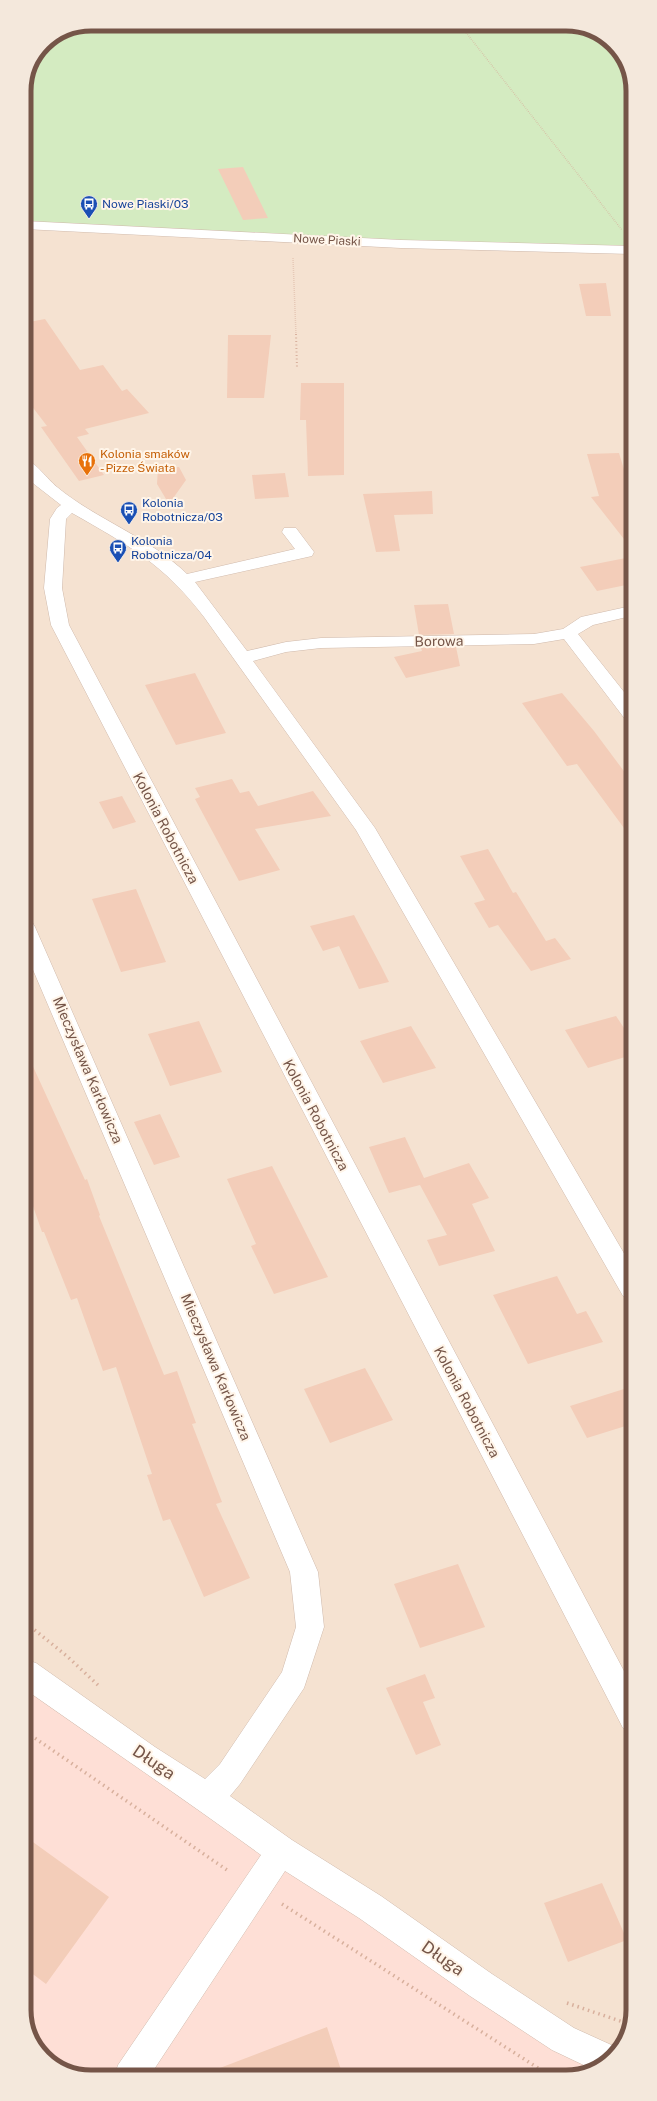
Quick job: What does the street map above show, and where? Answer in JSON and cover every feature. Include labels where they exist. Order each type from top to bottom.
[{"type":"street","name":"Nowe Piaski","points":[[31,225],[401,244],[626,250]]},
{"type":"street","points":[[31,471],[46,485],[74,505],[146,550],[173,570],[183,580],[326,770],[364,828],[626,1279]]},
{"type":"street","name":"Kolonia Robotnicza","points":[[74,505],[63,511],[58,519],[54,588],[60,625],[626,1705]]},
{"type":"street","points":[[183,580],[306,552],[290,532]]},
{"type":"street","name":"Borowa","points":[[242,658],[286,647],[321,643],[534,639],[568,633],[587,620],[626,612]]},
{"type":"street","points":[[568,633],[626,707]]},
{"type":"street","name":"Mieczysława Karłowicza","points":[[31,941],[304,1572],[310,1627],[294,1678],[230,1774],[208,1798]]},
{"type":"street","name":"Długa","points":[[31,1676],[208,1798],[281,1851],[370,1907],[481,1985],[563,2039],[603,2057]]},
{"type":"street","points":[[135,2070],[258,1888],[281,1851]]},
{"type":"path","points":[[465,31],[626,235]]},
{"type":"path","points":[[292,238],[297,368]]},
{"type":"path","points":[[31,1735],[222,1867],[258,1888],[541,2070]]},
{"type":"shaded area","points":[[90,31],[578,32],[600,41],[614,54],[624,75],[626,90],[626,2010],[623,2030],[614,2047],[603,2057],[563,2039],[145,1757],[31,1677],[32,79],[41,57],[48,48],[57,41],[68,36],[79,32]]},
{"type":"shaded area","points":[[31,1677],[145,1757],[563,2039],[603,2057],[593,2064],[582,2068],[566,2070],[87,2070],[75,2068],[61,2062],[43,2047],[33,2026],[31,2010]]},
{"type":"green space","points":[[90,31],[578,32],[600,41],[606,46],[614,54],[624,75],[626,90],[626,250],[31,225],[32,79],[41,57],[48,48],[57,41],[68,36],[79,32]]},
{"type":"building","points":[[243,167],[268,218],[243,220],[218,169]]},
{"type":"building","points":[[606,283],[611,316],[586,316],[579,284]]},
{"type":"building","points":[[45,319],[80,370],[103,365],[122,391],[127,389],[149,413],[85,429],[89,434],[77,437],[104,475],[79,481],[41,427],[47,426],[31,405],[31,322]]},
{"type":"building","points":[[228,335],[271,335],[264,398],[227,398]]},
{"type":"building","points":[[301,383],[344,383],[344,475],[308,476],[306,420],[300,420]]},
{"type":"building","points":[[619,453],[626,476],[626,542],[591,497],[599,496],[587,454]]},
{"type":"building","points":[[179,467],[186,480],[169,504],[157,484],[158,468]]},
{"type":"building","points":[[285,473],[289,497],[255,499],[252,475]]},
{"type":"building","points":[[432,491],[433,514],[394,515],[400,551],[376,552],[363,494]]},
{"type":"building","points":[[626,558],[626,585],[597,591],[580,567]]},
{"type":"building","points":[[448,604],[454,634],[419,635],[414,605]]},
{"type":"building","points":[[456,647],[460,666],[406,678],[394,657],[422,651],[421,648]]},
{"type":"building","points":[[195,673],[226,733],[176,745],[145,685]]},
{"type":"building","points":[[562,693],[594,731],[626,774],[626,831],[577,764],[567,766],[522,703]]},
{"type":"building","points":[[232,779],[240,793],[249,791],[258,806],[313,791],[331,816],[255,829],[280,870],[239,881],[195,799],[200,797],[195,788]]},
{"type":"building","points":[[122,796],[136,822],[113,829],[99,802]]},
{"type":"building","points":[[488,849],[513,893],[516,892],[546,941],[555,938],[571,959],[531,971],[498,925],[489,928],[474,903],[485,900],[460,856]]},
{"type":"building","points":[[136,889],[166,962],[121,972],[92,899]]},
{"type":"building","points":[[354,915],[389,982],[359,989],[339,946],[323,951],[310,926]]},
{"type":"building","points":[[616,1016],[626,1031],[626,1057],[588,1068],[565,1030]]},
{"type":"building","points":[[199,1021],[222,1072],[170,1086],[148,1034]]},
{"type":"building","points":[[411,1026],[436,1068],[383,1083],[360,1041]]},
{"type":"building","points":[[31,1062],[85,1180],[87,1179],[100,1215],[99,1216],[164,1375],[177,1371],[196,1423],[192,1424],[222,1502],[216,1504],[250,1578],[204,1597],[170,1519],[163,1521],[147,1475],[152,1474],[116,1367],[103,1371],[77,1298],[71,1300],[44,1232],[42,1232],[31,1200]]},
{"type":"building","points":[[160,1114],[180,1157],[154,1165],[134,1122]]},
{"type":"building","points":[[405,1137],[424,1178],[469,1163],[489,1198],[472,1204],[495,1251],[439,1266],[427,1240],[447,1235],[420,1185],[389,1193],[369,1147]]},
{"type":"building","points":[[272,1166],[328,1277],[274,1294],[251,1246],[256,1244],[227,1179]]},
{"type":"building","points":[[557,1276],[577,1314],[586,1311],[603,1342],[528,1364],[493,1295]]},
{"type":"building","points":[[365,1368],[393,1420],[330,1443],[304,1389]]},
{"type":"building","points":[[624,1389],[626,1393],[626,1426],[587,1438],[570,1406]]},
{"type":"building","points":[[458,1564],[485,1627],[420,1648],[394,1584]]},
{"type":"building","points":[[425,1674],[435,1698],[423,1702],[441,1745],[416,1755],[386,1688]]},
{"type":"building","points":[[31,1841],[109,1897],[46,1984],[31,1973]]},
{"type":"building","points":[[602,1883],[626,1940],[568,1962],[544,1903]]},
{"type":"building","points":[[327,2027],[341,2070],[214,2070]]},
{"type":"place","name":"Nowe Piaski/03","points":[[89,219]]},
{"type":"place","name":"Kolonia smaków - Pizze Świata","points":[[87,476]]},
{"type":"place","name":"Kolonia Robotnicza/03","points":[[129,525]]},
{"type":"place","name":"Kolonia Robotnicza/04","points":[[118,563]]}]
